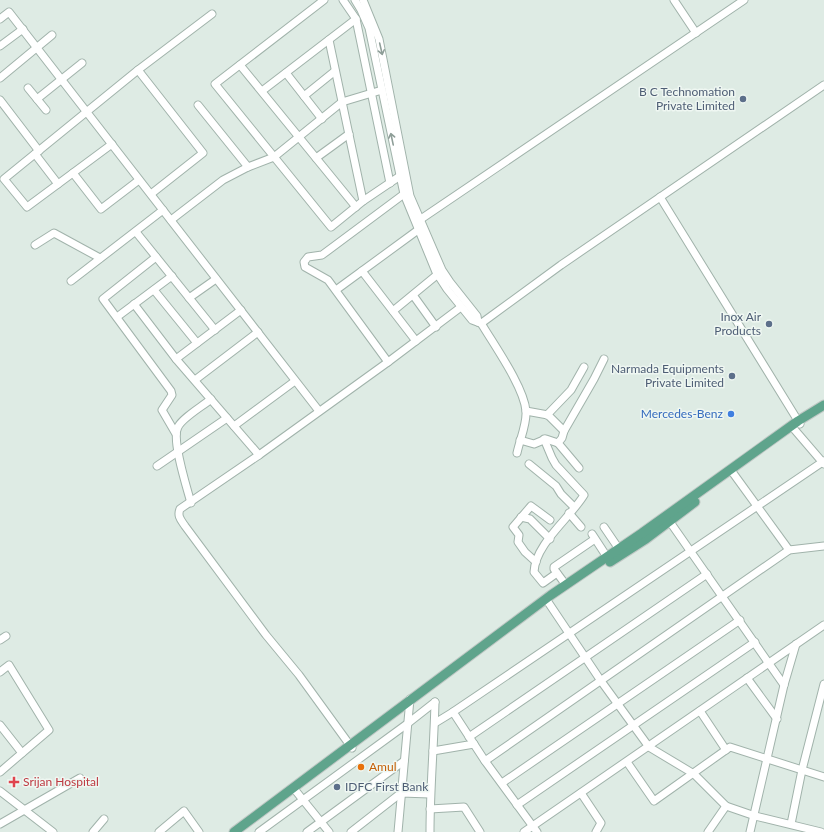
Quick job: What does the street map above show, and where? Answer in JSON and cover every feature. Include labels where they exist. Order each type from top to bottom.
[{"type":"main road","points":[[547,600],[646,539],[824,405]]},
{"type":"main road","points":[[239,832],[566,585],[797,425],[824,410]]},
{"type":"main road","points":[[234,832],[351,747]]},
{"type":"street","points":[[324,0],[215,84],[331,227],[363,201],[400,176]]},
{"type":"street","points":[[343,0],[356,19],[390,183]]},
{"type":"street","points":[[355,0],[369,28],[404,194],[438,274],[447,289],[472,320],[480,322],[824,85]]},
{"type":"street","points":[[363,0],[379,39],[385,63],[408,188],[442,270],[477,316],[522,393],[526,411],[524,428],[517,452]]},
{"type":"street","points":[[674,0],[696,33]]},
{"type":"street","points":[[421,219],[744,0]]},
{"type":"street","points":[[0,19],[9,12],[319,411]]},
{"type":"street","points":[[112,144],[27,207],[4,179],[138,70],[212,14]]},
{"type":"street","points":[[262,92],[356,19]]},
{"type":"street","points":[[0,46],[22,29]]},
{"type":"street","points":[[0,78],[52,35]]},
{"type":"street","points":[[329,40],[363,201]]},
{"type":"street","points":[[37,99],[82,63]]},
{"type":"street","points":[[240,65],[356,207]]},
{"type":"street","points":[[138,70],[203,153],[151,194]]},
{"type":"street","points":[[304,96],[335,71]]},
{"type":"street","points":[[286,73],[322,119]]},
{"type":"street","points":[[28,88],[46,110]]},
{"type":"street","points":[[171,220],[223,180],[274,156],[342,102],[382,90]]},
{"type":"street","points":[[0,100],[58,184]]},
{"type":"street","points":[[198,105],[248,167]]},
{"type":"street","points":[[316,158],[349,134]]},
{"type":"street","points":[[73,173],[101,209],[140,180]]},
{"type":"street","points":[[388,362],[328,280],[304,265],[305,260],[308,257],[322,255],[404,194]]},
{"type":"street","points":[[435,723],[823,462],[797,425],[660,197]]},
{"type":"street","points":[[71,281],[163,210]]},
{"type":"street","points":[[336,290],[418,230]]},
{"type":"street","points":[[136,232],[215,330]]},
{"type":"street","points":[[35,245],[54,233],[100,258]]},
{"type":"street","points":[[156,257],[103,298],[171,391],[172,395],[162,410],[176,434]]},
{"type":"street","points":[[362,271],[416,342]]},
{"type":"street","points":[[393,311],[438,274]]},
{"type":"street","points":[[117,317],[172,276]]},
{"type":"street","points":[[189,298],[216,279]]},
{"type":"street","points":[[154,290],[197,343]]},
{"type":"street","points":[[413,295],[436,327]]},
{"type":"street","points":[[134,304],[176,359],[259,455]]},
{"type":"street","points":[[351,747],[299,674],[266,635],[178,514],[180,509],[191,503],[259,455],[416,342],[461,307]]},
{"type":"street","points":[[176,359],[241,310]]},
{"type":"street","points":[[195,380],[258,332]]},
{"type":"street","points":[[558,443],[604,359]]},
{"type":"street","points":[[547,415],[571,390],[584,367]]},
{"type":"street","points":[[234,426],[295,380]]},
{"type":"street","points":[[191,503],[178,452],[176,434],[178,427],[185,419],[211,400]]},
{"type":"street","points":[[526,411],[547,415],[564,431]]},
{"type":"street","points":[[157,466],[227,418]]},
{"type":"street","points":[[520,440],[534,444],[544,439],[558,443],[579,468]]},
{"type":"street","points":[[544,439],[556,465],[584,495],[550,538],[540,552],[536,562],[534,572],[543,583],[557,573]]},
{"type":"street","points":[[529,464],[556,486],[581,526]]},
{"type":"street","points":[[733,473],[790,550]]},
{"type":"street","points":[[536,562],[522,547],[518,541],[519,535],[513,528],[531,506],[550,520]]},
{"type":"street","points":[[521,517],[530,519],[550,538]]},
{"type":"street","points":[[670,522],[784,685]]},
{"type":"street","points":[[604,527],[619,548]]},
{"type":"street","points":[[566,585],[554,567],[592,538],[607,557]]},
{"type":"street","points":[[485,761],[790,550],[824,546]]},
{"type":"street","points":[[469,737],[707,574]]},
{"type":"street","points":[[547,600],[601,681],[649,747],[694,774],[726,806],[755,816],[823,832]]},
{"type":"street","points":[[502,783],[740,620]]},
{"type":"street","points":[[524,832],[535,829],[581,794],[796,644],[823,627]]},
{"type":"street","points":[[517,805],[755,642]]},
{"type":"street","points":[[750,832],[755,816],[784,685],[796,644]]},
{"type":"street","points":[[0,672],[9,665],[49,730],[0,772]]},
{"type":"street","points":[[747,678],[777,719]]},
{"type":"street","points":[[791,824],[802,770],[824,684]]},
{"type":"street","points":[[398,832],[410,702]]},
{"type":"street","points":[[259,832],[435,702],[430,794],[430,832]]},
{"type":"street","points":[[700,711],[726,750]]},
{"type":"street","points":[[453,712],[485,761],[535,829]]},
{"type":"street","points":[[0,725],[22,753]]},
{"type":"street","points":[[433,751],[474,744]]},
{"type":"street","points":[[627,762],[654,802],[730,747],[824,777]]},
{"type":"street","points":[[307,832],[404,761]]},
{"type":"street","points":[[0,824],[80,778]]},
{"type":"street","points":[[295,790],[329,832]]},
{"type":"street","points":[[0,791],[53,832]]},
{"type":"street","points":[[351,832],[401,793],[430,794]]},
{"type":"street","points":[[581,794],[601,823],[596,832]]},
{"type":"street","points":[[708,832],[726,806]]},
{"type":"street","points":[[430,809],[464,807],[480,832]]},
{"type":"street","points":[[159,832],[184,812],[199,832]]},
{"type":"street","points":[[93,832],[104,819]]},
{"type":"place","name":"B C Technomation Private Limited","points":[[743,99]]},
{"type":"place","name":"Inox Air Products","points":[[769,324]]},
{"type":"place","name":"Narmada Equipments Private Limited","points":[[732,376]]},
{"type":"place","name":"Mercedes-Benz","points":[[731,414]]},
{"type":"place","name":"Amul","points":[[361,767]]},
{"type":"place","name":"Srijan Hospital","points":[[14,782]]},
{"type":"place","name":"IDFC First Bank","points":[[337,787]]}]
